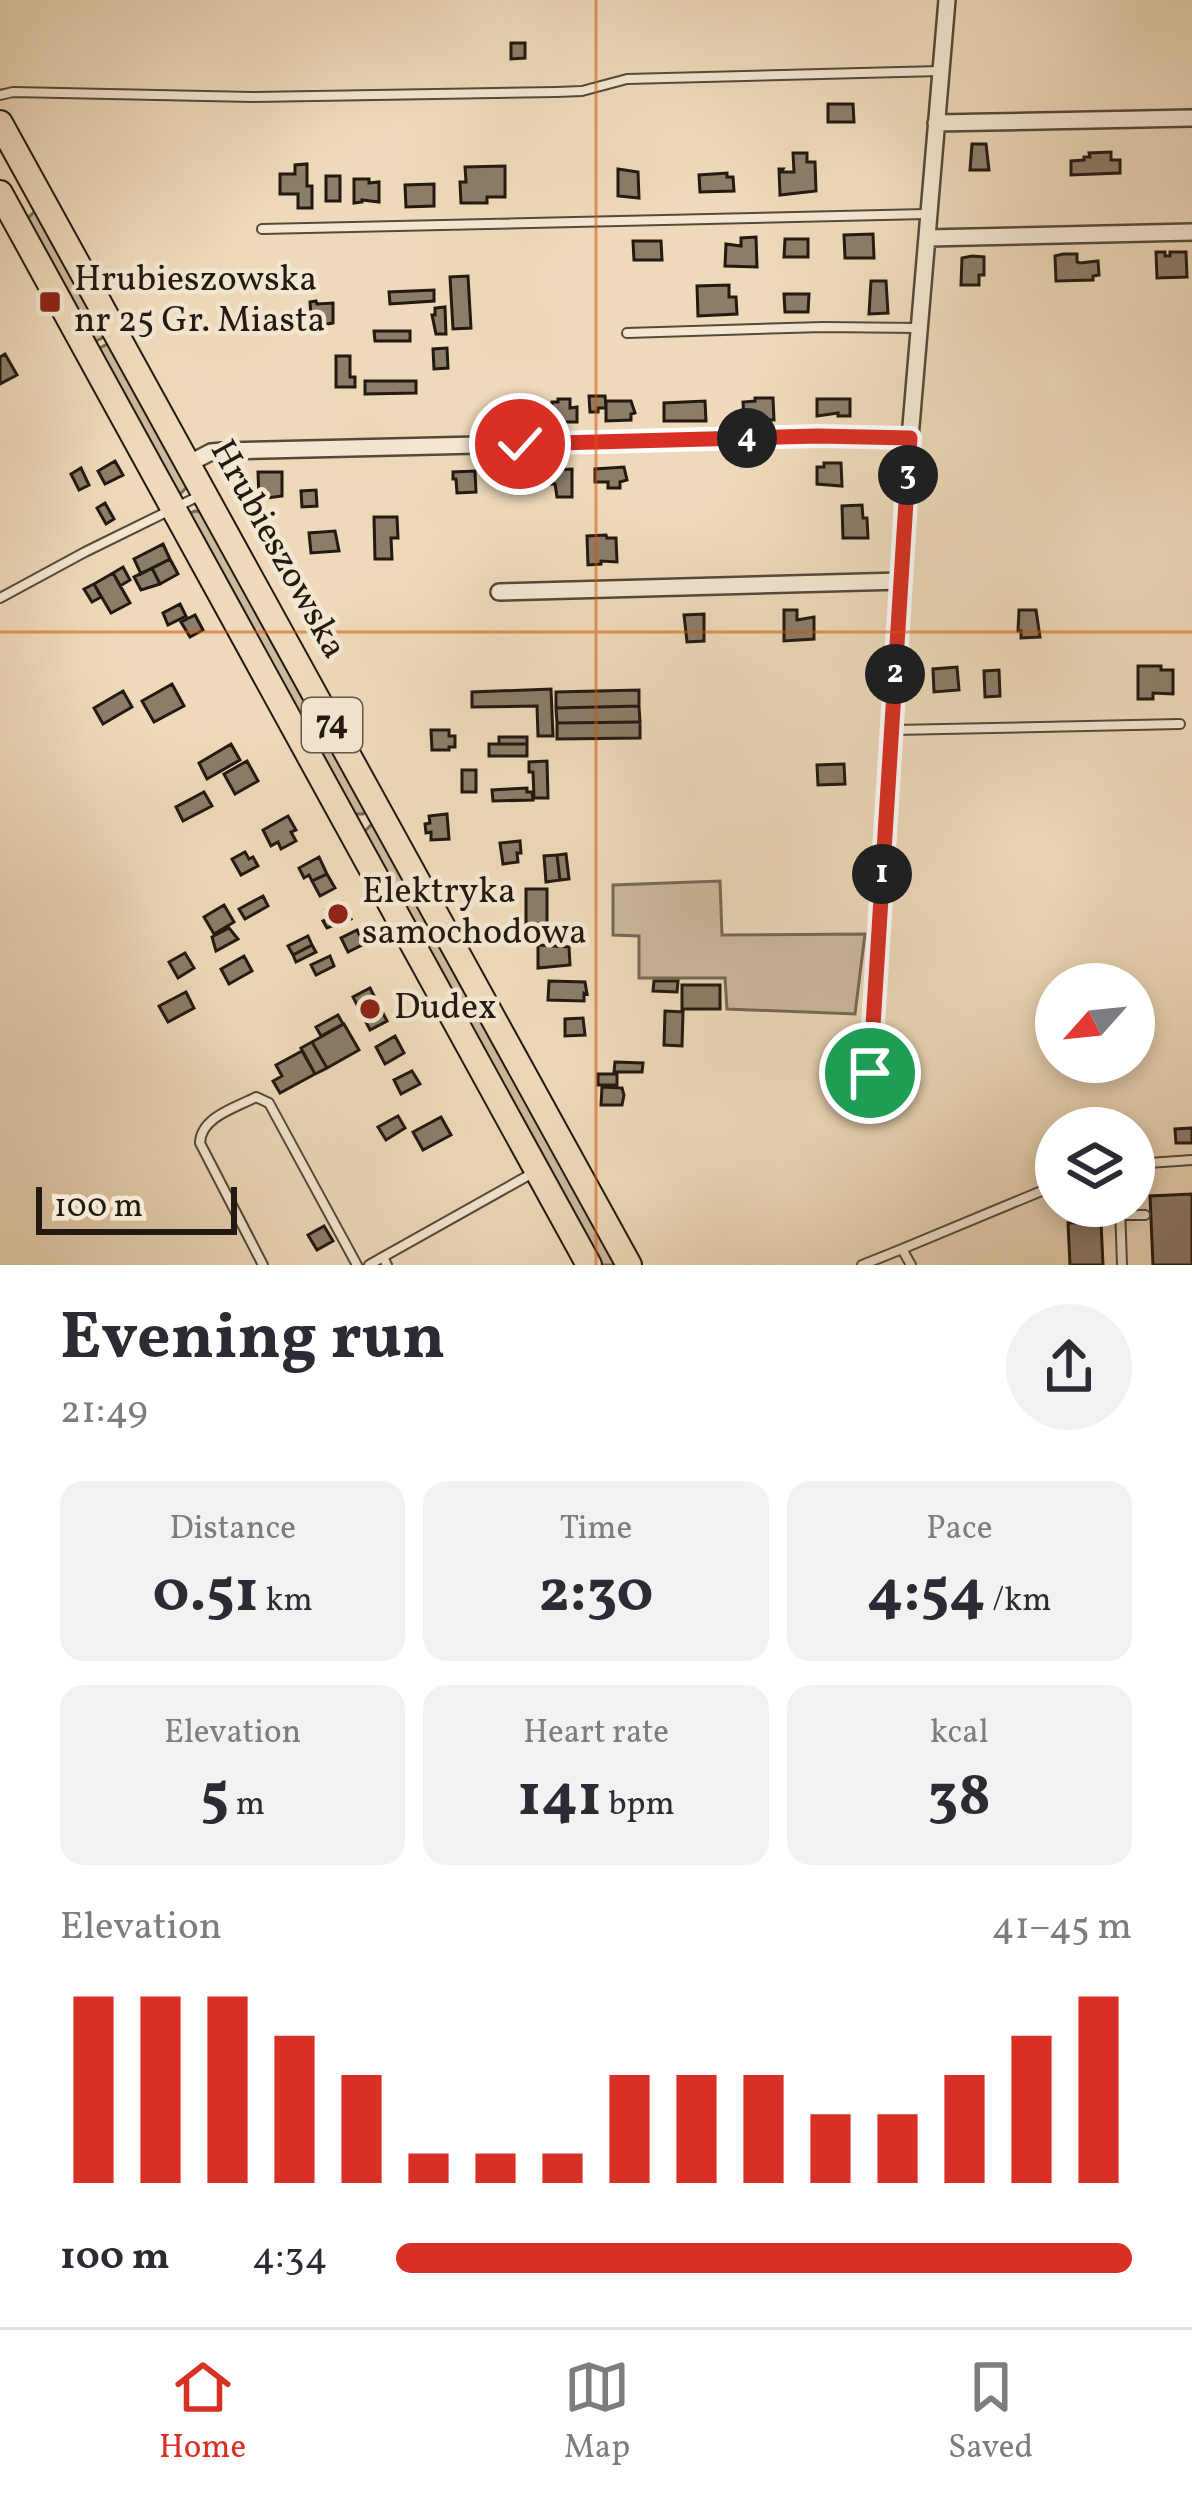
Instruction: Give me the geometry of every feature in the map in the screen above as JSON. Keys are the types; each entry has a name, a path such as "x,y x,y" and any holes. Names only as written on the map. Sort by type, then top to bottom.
{"main road":[{"name":"74","path":"0,123 30,178"},
{"name":"Hrubieszowska","path":"30,178 629,1265"},
{"name":"Hrubieszowska","path":"1,199 589,1265"},
{"path":"349,828 380,812"}],"street":[{"path":"870,1073 910,438 947,0"},
{"path":"937,123 1192,118"},
{"name":"Hrubieszowska","path":"1,199 30,178"},
{"path":"927,238 1192,232"},
{"path":"188,464 222,451 818,436 910,438"},
{"path":"499,592 901,581"}],"lane":[{"path":"0,95 534,93 582,91 627,79 941,71"},
{"path":"262,230 928,214"},
{"path":"627,333 920,328"},
{"path":"0,598 205,494"},
{"path":"892,730 1180,724"},
{"path":"263,1265 200,1143 204,1124 256,1097 269,1103 357,1265"},
{"path":"1155,1163 1192,1160"},
{"path":"369,1265 385,1261 537,1171"},
{"path":"862,1265 1035,1194"},
{"path":"1121,1227 1122,1265"},
{"path":"902,1249 910,1265"}],"shaded area":[{"path":"35,211 41,212 110,334 92,343 26,220"},
{"path":"113,341 190,484 179,495 96,350"},
{"path":"201,512 368,808 363,814 354,814 188,514"},
{"path":"378,825 621,1265 600,1265 364,832"},
{"path":"720,881 722,935 865,934 855,1014 727,1009 725,978 639,978 639,936 613,935 613,885"}],"building":[{"path":"511,43 525,43 525,58 511,59"},
{"path":"828,104 853,104 854,122 828,122"},
{"path":"972,144 986,144 989,170 970,170"},
{"path":"1111,152 1111,160 1120,160 1120,173 1071,175 1071,161 1084,160 1089,153"},
{"path":"793,153 807,153 807,162 815,162 816,191 780,195 779,169 794,172"},
{"path":"307,164 312,208 298,208 298,194 280,194 280,174 295,174 295,165"},
{"path":"505,166 505,197 461,203 465,167"},
{"path":"618,169 638,172 639,198 618,196"},
{"path":"727,173 733,177 734,191 700,192 699,175"},
{"path":"326,176 340,176 340,201 326,201"},
{"path":"354,179 379,182 379,202 354,203"},
{"path":"434,184 434,206 406,207 405,185"},
{"path":"873,234 874,258 845,258 844,235"},
{"path":"756,237 757,267 725,266 726,244 741,246 741,238"},
{"path":"785,239 808,239 808,257 784,257"},
{"path":"633,241 661,241 662,260 634,260"},
{"path":"1156,252 1170,256 1170,252 1186,252 1187,277 1157,278"},
{"path":"1077,254 1080,263 1098,261 1099,275 1093,280 1056,281 1055,256"},
{"path":"984,257 984,275 979,275 979,285 961,285 962,258"},
{"path":"468,276 471,328 453,329 450,277"},
{"path":"871,281 886,281 888,313 869,314"},
{"path":"729,285 737,314 698,316 697,286"},
{"path":"434,290 434,301 390,304 389,292"},
{"path":"784,294 809,294 808,312 785,312"},
{"path":"310,302 333,303 333,323 312,327"},
{"path":"445,307 446,334 436,334 432,315 435,308"},
{"path":"374,331 410,331 410,341 375,341"},
{"path":"447,348 448,368 434,369 433,349"},
{"path":"5,354 17,375 0,384 0,357"},
{"path":"336,356 350,356 355,387 336,387"},
{"path":"365,381 416,381 416,393 365,394"},
{"path":"589,396 605,396 606,408 590,412"},
{"path":"773,398 774,420 744,418 743,402"},
{"path":"570,399 570,408 577,407 577,422 552,418 552,402"},
{"path":"817,399 850,399 850,416 817,416"},
{"path":"606,401 631,401 635,413 631,420 606,421"},
{"path":"705,401 706,421 664,421 664,403"},
{"path":"115,461 123,475 105,484 98,471"},
{"path":"841,463 842,486 817,484 817,467"},
{"path":"624,467 627,480 620,482 620,488 595,482 595,469"},
{"path":"81,468 89,485 79,490 71,474"},
{"path":"572,469 572,497 557,497 555,484 550,484 554,470"},
{"path":"475,471 476,492 457,493 453,472"},
{"path":"258,472 282,472 282,496 259,499"},
{"path":"316,490 317,506 302,507 301,491"},
{"path":"105,503 114,519 106,524 97,508"},
{"path":"862,505 868,538 843,538 842,506"},
{"path":"374,517 397,517 392,559 375,559"},
{"path":"335,531 339,551 311,553 309,533"},
{"path":"587,536 616,538 617,562 588,565"},
{"path":"163,544 170,559 141,574 134,559"},
{"path":"170,559 178,574 160,584 152,568"},
{"path":"123,567 130,580 120,586 113,573"},
{"path":"152,568 160,584 141,590 134,577"},
{"path":"113,573 130,603 111,613 94,584"},
{"path":"94,584 101,597 92,602 84,589"},
{"path":"180,604 186,616 168,625 163,613"},
{"path":"784,610 797,610 797,620 814,617 814,639 784,641"},
{"path":"1019,610 1036,610 1040,637 1021,638"},
{"path":"704,614 704,641 687,642 684,615"},
{"path":"195,615 203,630 190,637 181,622"},
{"path":"1138,666 1173,670 1173,694 1153,693 1153,699 1138,699"},
{"path":"957,667 959,690 934,692 933,669"},
{"path":"999,670 1000,696 985,697 984,671"},
{"path":"172,684 184,706 154,722 142,701"},
{"path":"551,689 553,736 538,736 537,706 472,707 472,692"},
{"path":"639,690 639,706 556,708 556,692"},
{"path":"123,691 132,707 103,724 94,708"},
{"path":"639,706 640,722 557,723 556,708"},
{"path":"640,722 640,738 557,739 557,723"},
{"path":"431,730 449,730 449,736 455,736 455,747 432,750"},
{"path":"499,737 527,737 527,744 499,744"},
{"path":"231,744 240,760 207,779 199,763"},
{"path":"489,744 527,744 527,756 489,756"},
{"path":"247,761 258,781 235,794 224,774"},
{"path":"547,761 548,798 534,798 529,762"},
{"path":"844,764 845,784 818,785 817,765"},
{"path":"462,770 476,770 476,792 462,792"},
{"path":"527,788 533,800 493,801 492,790"},
{"path":"204,792 212,806 183,821 176,807"},
{"path":"447,814 449,839 431,840 425,824 430,823 429,816"},
{"path":"288,816 296,841 281,849 278,842 271,846 263,830"},
{"path":"520,841 518,862 503,864 500,843"},
{"path":"245,852 258,866 241,875 232,859"},
{"path":"566,854 569,879 560,880 557,855"},
{"path":"557,855 560,880 546,882 544,856"},
{"path":"319,857 327,874 312,881 309,875 304,878 299,868"},
{"path":"327,874 335,888 320,896 312,881"},
{"path":"526,889 547,889 547,924 526,924"},
{"path":"263,896 268,906 245,919 239,909"},
{"name":"Elektryka samochodowa","path":"342,902 351,919 327,928 323,921 330,918 326,910"},
{"path":"224,905 234,922 214,934 204,917"},
{"path":"229,928 238,939 216,951 212,937"},
{"path":"357,930 364,944 348,952 341,938"},
{"path":"308,936 312,945 293,955 288,946"},
{"path":"312,945 316,952 296,962 293,955"},
{"path":"538,945 569,947 570,965 538,968"},
{"path":"185,953 194,968 178,978 169,962"},
{"path":"244,956 252,971 229,984 221,969"},
{"path":"330,956 334,966 316,975 311,965"},
{"path":"549,981 585,982 584,1001 548,1000"},
{"path":"654,981 678,981 677,992 653,991"},
{"path":"682,985 720,985 720,1009 682,1009"},
{"name":"Dudex","path":"370,988 387,1021 370,1030 353,997"},
{"path":"186,992 194,1008 168,1022 159,1006"},
{"path":"665,1011 683,1012 682,1046 664,1045"},
{"path":"338,1015 343,1024 321,1036 316,1027"},
{"path":"583,1018 585,1035 565,1036 565,1019"},
{"path":"344,1024 359,1050 327,1068 312,1042"},
{"path":"395,1036 404,1053 385,1064 376,1047"},
{"path":"312,1042 327,1068 315,1074 301,1048"},
{"path":"302,1051 315,1074 280,1093 273,1081 282,1076 276,1065"},
{"path":"615,1062 643,1063 642,1072 614,1072"},
{"path":"412,1071 420,1084 401,1094 394,1080"},
{"path":"598,1074 617,1074 617,1085 598,1085"},
{"path":"602,1087 622,1088 622,1105 601,1105"},
{"path":"398,1116 405,1128 386,1140 378,1127"},
{"path":"441,1117 451,1135 423,1150 413,1132"},
{"path":"1192,1128 1192,1143 1176,1143 1175,1129"},
{"path":"1192,1194 1192,1265 1153,1265 1155,1196"},
{"path":"324,1226 333,1241 317,1250 308,1235"},
{"path":"1068,1227 1101,1227 1103,1265 1070,1265"}],"place":[{"name":"Hrubieszowska nr 25 Gr. Miasta","path":"50,302"},
{"name":"Elektryka samochodowa","path":"338,914"},
{"name":"Dudex","path":"370,1009"}],"route":[{"path":"520,444 910,438 870,1073"}]}
